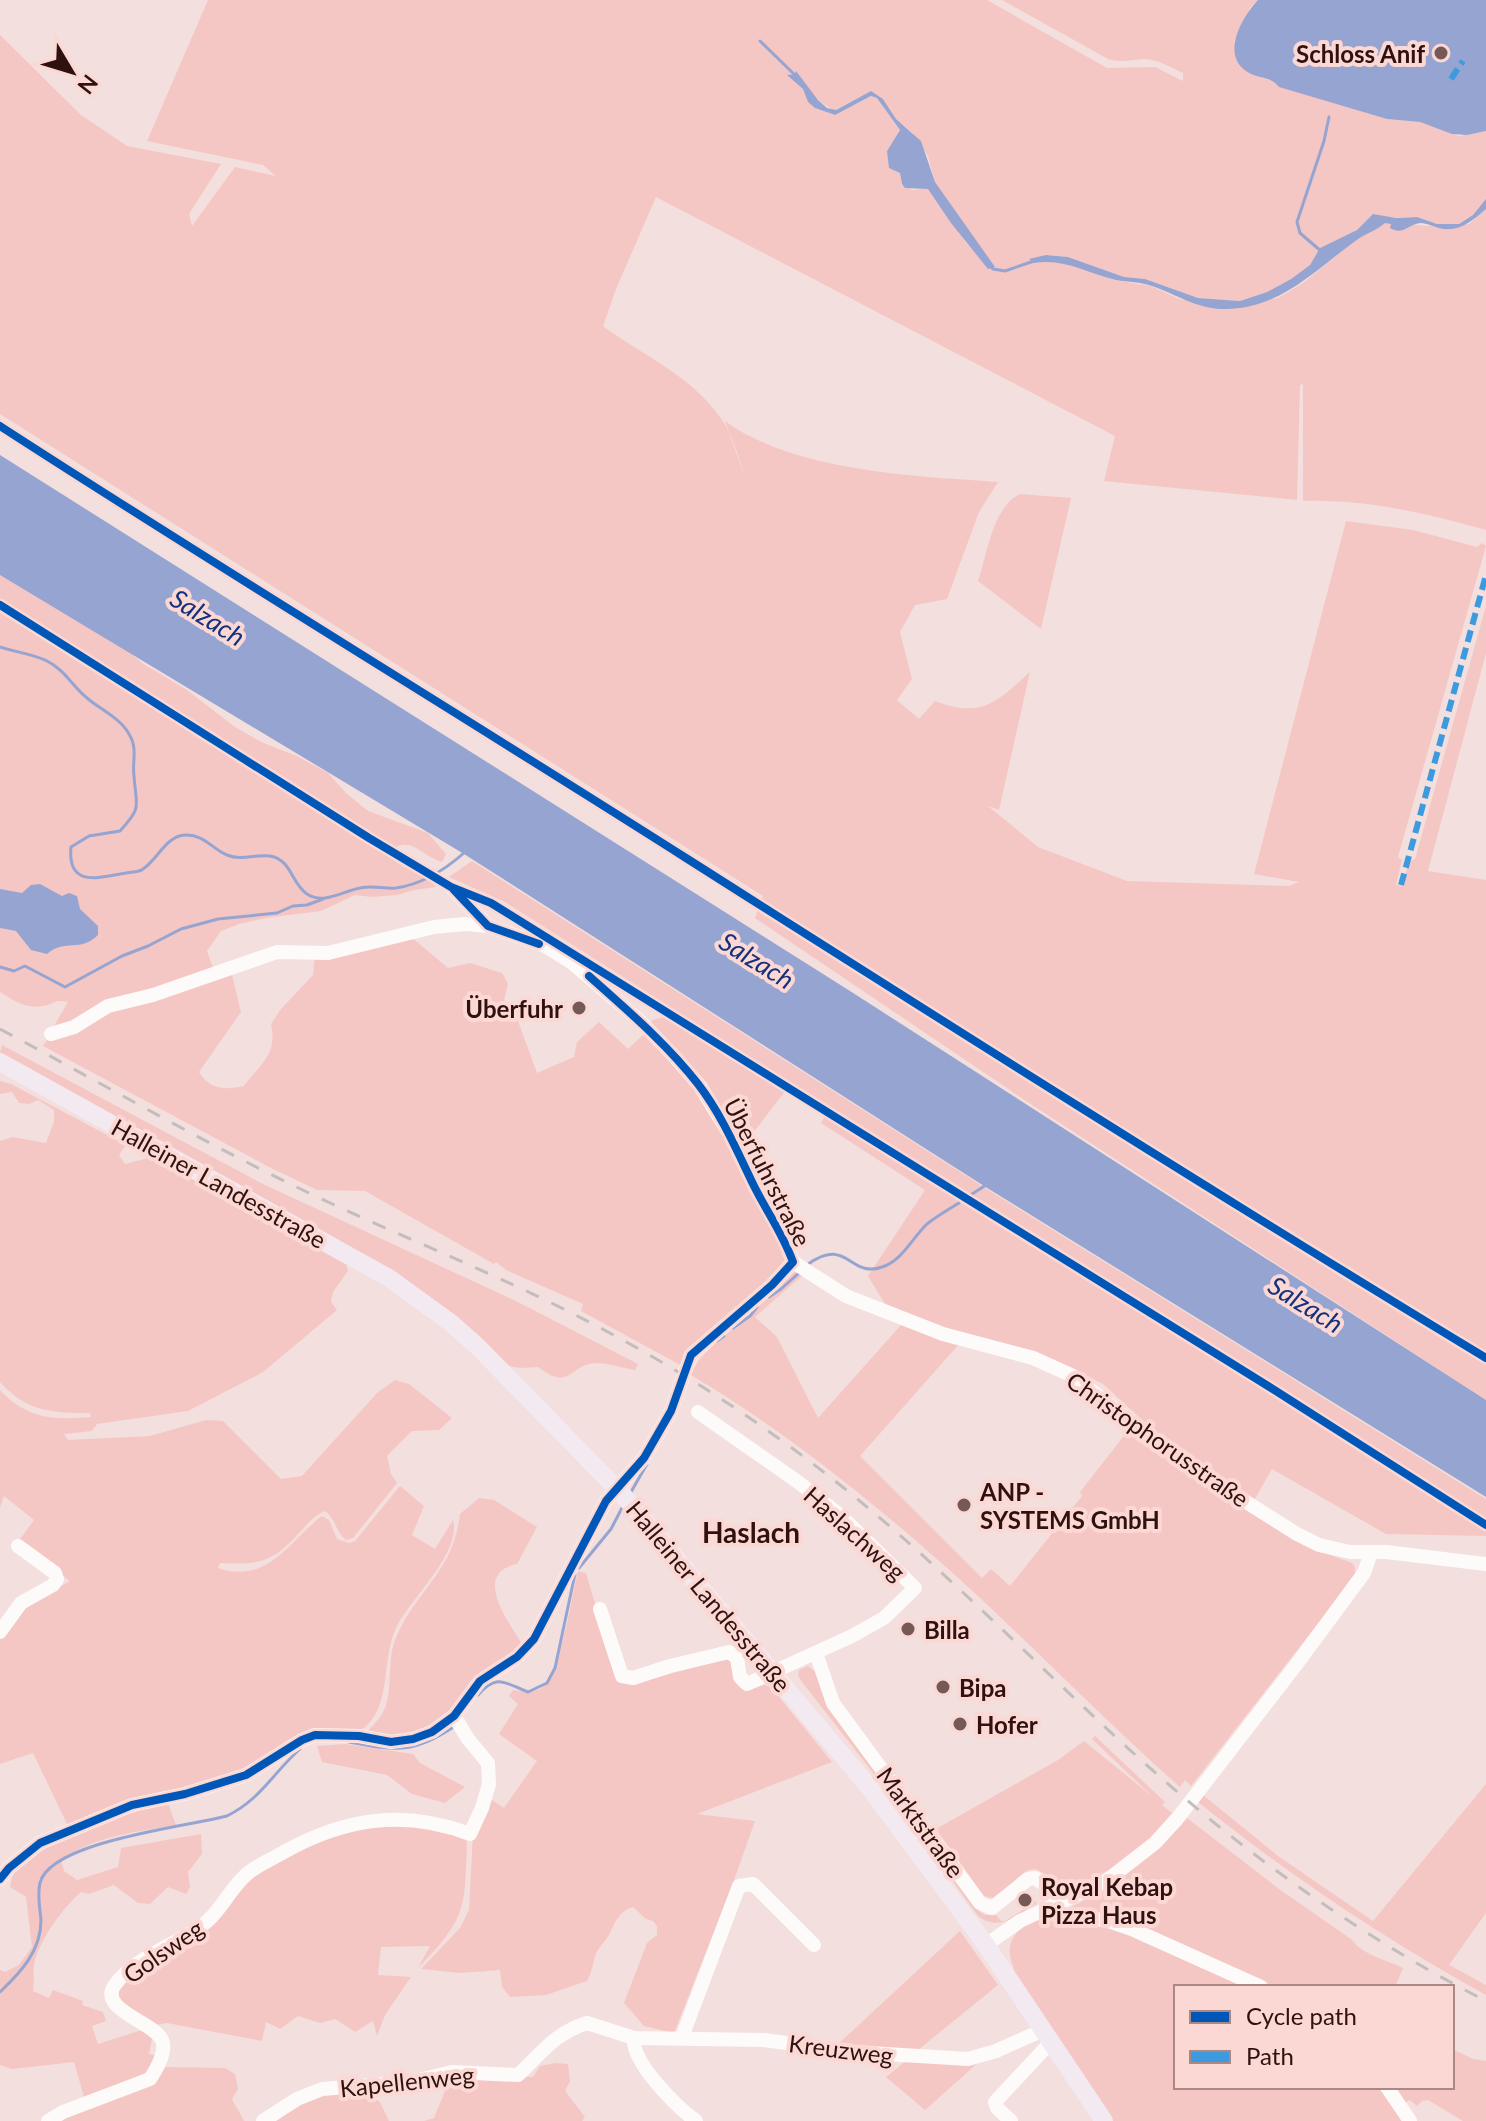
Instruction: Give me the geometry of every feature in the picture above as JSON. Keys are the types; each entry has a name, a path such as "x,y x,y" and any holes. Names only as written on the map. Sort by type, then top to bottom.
{"main road":[{"name":"Halleiner Landesstraße","path":"0,1062 359,1260 415,1296 477,1346 624,1495 869,1787 986,1945 1104,2121"}],"street":[{"name":"Überfuhrstraße","path":"451,887 488,926"},
{"name":"Überfuhrstraße","path":"51,1034 74,1027 108,1006 153,995 277,952 328,953 434,927 465,924 488,926 542,945 571,962 633,1015 700,1086 729,1133 784,1238 793,1262 772,1285 691,1355 671,1411 624,1495 606,1501 534,1639 517,1657 480,1681 454,1716"},
{"name":"Christophorusstraße","path":"793,1262 846,1296 943,1334 1033,1358 1073,1376 1186,1464 1297,1534 1336,1550 1386,1552 1486,1564"},
{"name":"Haslachweg","path":"600,1609 619,1672 628,1678 729,1652 737,1658 740,1677 747,1684 884,1618 915,1588 841,1516 698,1412"},
{"path":"0,1632 21,1603 53,1585 57,1579 55,1573 18,1546"},
{"path":"986,1945 1055,1902 1106,1881 1155,1843 1177,1819 1364,1573 1371,1553"},
{"name":"Marktstraße","path":"816,1653 833,1703 980,1903 992,1908 1028,1879 1035,1878 1048,1887 1055,1902"},
{"path":"0,1879 40,1843 132,1805 185,1794 246,1775 315,1735 359,1736 391,1742 413,1739 432,1732 454,1716"},
{"name":"Golsweg","path":"48,2121 63,2112 150,2079 163,2048 162,2039 115,2005 112,1990 152,1955 204,1924 248,1873 318,1834 351,1825 410,1819 444,1824 470,1834 489,1784 488,1763 454,1716"},
{"path":"682,2037 739,1886 753,1884 814,1945"},
{"path":"1055,1902 1064,1913 1075,1918 1105,1920 1119,1925 1256,1985"},
{"name":"Kapellenweg","path":"263,2121 297,2099 322,2089 411,2082 452,2072 518,2075 540,2050 568,2031 587,2023 634,2038"},
{"path":"1011,2121 995,2102 1047,2036"},
{"name":"Kreuzweg","path":"634,2038 764,2040 846,2052 968,2059 1047,2036"},
{"path":"634,2038 636,2053 653,2076 681,2110 696,2121"},
{"path":"1388,2089 1410,2121"}],"shaded area":[{"path":"208,0 987,0 1107,68 1155,67 1183,81 1183,73 1153,60 1108,59 1002,0 1258,0 1250,8 1234,42 1254,75 1387,119 1420,122 1459,136 1486,131 1486,199 1473,215 1459,224 1437,224 1417,217 1369,218 1357,230 1320,248 1310,265 1291,279 1267,292 1240,301 1198,298 1068,257 1046,255 1034,263 1066,263 1221,309 1278,298 1385,222 1429,226 1469,224 1486,209 1486,530 1396,508 1350,502 1303,501 1303,384 1300,385 1297,500 1104,481 1115,436 656,197 603,326 695,389 729,432 725,421 753,438 785,451 856,468 998,482 979,512 947,599 915,605 900,632 912,679 897,700 919,719 935,701 977,708 998,699 1030,672 999,810 988,806 1038,847 1127,881 1289,886 1299,882 1254,874 1346,521 1413,530 1477,547 1482,543 1486,546 1398,857 1402,860 1396,885 1404,886 1408,862 1415,859 1486,606 1486,653 1428,871 1486,880 1486,1400 1026,1101 755,918 763,896 0,414 0,35 81,115 127,146 221,164 189,214 192,226 235,167 276,176 263,165 147,141","holes":["795,74 819,100 835,110 871,91 883,99 896,119 913,133 928,156 935,182 994,267 967,244 928,188 912,190 902,184 900,173 887,151 900,130 877,98 872,96 834,115 808,102 803,89 788,75"]},
{"path":"1020,494 1071,498 1041,629 978,581 997,520 1003,509"},
{"path":"0,570 117,641 142,663 187,690 235,727 328,773 368,811 428,833 446,854 442,862 409,845 395,847 387,853 400,865 429,879 436,887 397,895 355,895 321,911 239,924 221,931 207,951 214,971 50,1033 68,1002 31,1006 0,992"},
{"path":"472,861 990,1191 1486,1499 1486,1536 1386,1534 1272,1469 1253,1502 1163,1439 1103,1384 1035,1351 945,1329 885,1304 868,1276 925,1190 821,1123 825,1116 930,1183 935,1175 505,902 449,877"},
{"path":"411,937 448,968 470,963 502,973 508,984 504,1000 518,1021 537,1073 574,1057 577,1042 599,1022 628,1049 646,1032 708,1104 786,1257 785,1264 684,1367 581,1311 583,1304 506,1270 496,1262 494,1264 365,1191 317,1190 43,1046 49,1037 108,1008 231,971 241,1012 199,1072 218,1087 244,1086 270,1051 273,1035 271,1024 313,975 315,955"},
{"path":"659,1018 670,1018 786,1090 740,1150 650,1024"},
{"path":"2,1045 263,1184 518,1302 638,1364 635,1370 596,1363 557,1377 538,1367 505,1364 481,1342 0,1053"},
{"path":"0,1081 11,1084 126,1145 119,1155 125,1164 152,1157 346,1264 348,1271 333,1292 331,1302 337,1310 263,1372 188,1411 97,1424 92,1431 64,1434 68,1440 150,1436 206,1420 223,1421 281,1479 302,1476 377,1393 395,1380 409,1384 452,1418 439,1430 412,1431 387,1456 391,1474 397,1483 353,1538 346,1540 325,1511 314,1517 273,1556 256,1562 220,1563 218,1568 235,1572 264,1566 322,1516 329,1520 337,1539 349,1543 355,1541 400,1486 424,1506 412,1535 435,1549 453,1520 454,1533 443,1560 397,1626 382,1698 370,1723 358,1733 340,1730 250,1767 68,1826 33,1753 0,1764 0,1637 17,1612 70,1581 18,1542 34,1520 4,1496 0,1508 0,1390 20,1407 41,1416 91,1417 90,1413 52,1411 30,1405 0,1382 0,1141 12,1137 46,1143 54,1122 54,1110 38,1100 29,1104 19,1103 12,1092 0,1094"},
{"path":"795,1270 804,1274 755,1317 777,1337 818,1418 901,1325 960,1343 860,1456 982,1578 991,1569 1010,1586 1082,1496 1080,1492 1130,1428 1306,1546 1352,1563 1355,1576 1191,1786 1185,1780 1180,1787 967,1586 868,1501 764,1422 691,1375 725,1329"},
{"path":"479,1498 494,1500 537,1527 517,1564 503,1569 497,1577 495,1588 503,1612 523,1645 431,1729 399,1738 366,1733 385,1708 391,1657 403,1623 450,1552 460,1514"},
{"path":"578,1571 586,1573 617,1677 632,1684 725,1659 731,1661 738,1686 745,1691 764,1685 771,1687 832,1762 697,1814 755,1821 674,2033 644,2026 624,2003 647,1943 657,1935 657,1926 653,1921 633,1907 615,1922 597,1951 587,1981 546,1995 510,1997 502,1987 500,1970 460,1973 421,1969 460,1928 469,1910 473,1833 489,1798 504,1808 537,1761 499,1734 518,1704 509,1696 513,1690 536,1691 549,1680 560,1651"},
{"path":"808,1666 816,1672 980,1912 996,1915 1004,1921 993,1923 978,1916 798,1675 799,1670"},
{"path":"1095,1736 1165,1802 1162,1805 1172,1813 1144,1845 1116,1866 1066,1893 1059,1891 1040,1871 1033,1869 993,1898 984,1896 936,1829 1058,1760 1084,1741 1153,1797 1092,1739"},
{"path":"345,1744 413,1754 420,1763 465,1787 445,1803 412,1794 387,1775 322,1762 317,1746"},
{"path":"1486,1784 1486,1913 1449,1965 1486,1985 1486,1995 1338,1905 1198,1802 1203,1795 1278,1856 1373,1921"},
{"path":"168,1803 176,1825 101,1840 61,1860 64,1871 77,1880 118,1867 121,1848 201,1834 202,1854 188,1872 190,1887 186,1894 168,1887 150,1904 138,1903 114,1885 89,1894 81,1892 48,1932 34,1967 33,1991 49,1998 53,1990 103,2012 106,2021 92,2026 98,2044 142,2030 152,2038 149,2054 157,2056 147,2077 85,2100 74,2062 12,2069 0,2065 0,1970 5,1972 19,1965 32,1947 26,1897 10,1887 13,1875 23,1863 61,1840 108,1821"},
{"path":"1187,1818 1356,1945 1403,1968 1396,1985 1264,1985 1067,1909 1102,1891 1160,1847"},
{"path":"424,1824 464,1837 467,1842 460,1912 446,1937 418,1968 430,1946 381,1947 378,1975 411,1977 385,2015 377,2036 373,2021 355,2032 335,2019 320,2023 298,2016 280,2029 266,2022 262,2041 167,2023 150,2026 116,1999 119,1984 197,1930 256,1870 351,1827"},
{"path":"1037,1901 1015,1917 1005,1921"},
{"path":"1051,1911 1114,1926 1250,1985 1174,1985 1174,2089 1383,2089 1405,2121 1113,2121 1015,1973 1010,1946 1012,1939 1029,1923"},
{"path":"960,1931 998,1985 913,2054 835,2047"},
{"path":"1454,2050 1486,2061 1486,2121 1463,2121 1428,2100 1417,2106 1397,2096 1397,2089 1454,2089"},
{"path":"907,2060 980,2061 925,2110 886,2077"},
{"path":"568,2064 570,2081 565,2091 585,2117 582,2121 424,2121 434,2118 451,2076 533,2077 540,2066"},
{"path":"166,2067 225,2068 235,2074 238,2089 232,2099 244,2121 54,2121"},
{"path":"366,2092 380,2102 389,2121 269,2121 317,2094"}],"water":[{"path":"1258,0 1486,0 1486,131 1452,134 1420,122 1387,119 1279,87 1272,81 1250,74 1239,64 1235,46 1241,25"},
{"path":"796,71 827,108 836,110 871,91 883,99 896,119 921,141 935,182 995,267 988,269 928,189 905,188 900,173 889,168 887,151 900,130 877,98 871,96 835,115 808,102 803,89 787,75"},
{"path":"1486,199 1486,209 1470,222 1453,229 1421,223 1398,231 1385,223 1358,239 1293,288 1260,304 1241,308 1203,306 1148,285 1116,280 1065,264 1034,263 1029,259 1046,255 1068,257 1198,298 1240,301 1267,292 1291,279 1310,265 1320,248 1357,230 1373,214 1396,218 1417,217 1437,224 1459,224 1473,215"},
{"name":"Salzach","path":"0,455 850,991 1486,1400 1486,1497 984,1186 464,854 0,575"},
{"path":"40,884 62,896 69,893 77,896 80,909 98,926 98,935 85,943 60,947 47,954 31,950 16,931 0,928 0,889 22,893 31,885"}],"waterway":[{"path":"760,41 797,77"},
{"path":"1322,252 1300,233 1297,222 1329,117"},
{"path":"989,265 1005,271 1034,261"},
{"path":"0,647 53,665 87,698 121,723 132,739 137,800 135,811 120,831 89,836 71,847 71,860 80,875 96,878 139,871 173,839 192,835 233,857 277,858 307,894 320,898 364,887 396,888 415,883 441,870 465,852"},
{"path":"0,967 14,971 25,966 65,987 181,929 218,919 277,913 323,899"},
{"path":"969,1196 986,1185"},
{"path":"807,1265 831,1254 862,1268 882,1267 901,1254 927,1224 959,1203"},
{"path":"769,1297 799,1273"},
{"path":"733,1328 757,1307"},
{"path":"717,1341 724,1336"},
{"path":"631,1492 647,1464"},
{"path":"579,1568 611,1529 623,1506"},
{"path":"478,1695 496,1682 528,1692 547,1683 555,1668 575,1574"},
{"path":"349,1742 405,1748 428,1742 455,1726"},
{"path":"0,1992 22,1969 38,1942 41,1920 39,1887 49,1868 68,1856 94,1846 227,1816 258,1794 300,1749"}],"railway":[{"path":"0,1029 270,1174 589,1322 717,1396 778,1438 875,1513 1141,1760 1221,1828 1349,1921 1486,2001"}],"marked path":[{"path":"1451,79 1463,61"},
{"path":"1401,885 1486,575"}],"cycle path":[{"path":"0,426 1085,1110 1486,1358"},
{"path":"0,605 369,838 451,887 491,903 1486,1525"},
{"path":"454,890 488,926 539,944"},
{"path":"0,1879 40,1843 132,1805 185,1794 246,1775 315,1735 359,1736 391,1742 413,1739 432,1732 454,1716 480,1681 517,1657 534,1639 606,1501 644,1458 671,1411 691,1355 772,1285 793,1262 707,1096 660,1041 589,976"}],"place":[{"name":"Schloss Anif","path":"1441,53"},
{"name":"Überfuhr","path":"579,1008"},
{"name":"ANP - SYSTEMS GmbH","path":"964,1505"},
{"name":"Billa","path":"908,1629"},
{"name":"Bipa","path":"943,1687"},
{"name":"Hofer","path":"960,1724"},
{"name":"Royal Kebap Pizza Haus","path":"1025,1900"}],"district":[{"name":"Haslach","path":"751,1532"}]}
